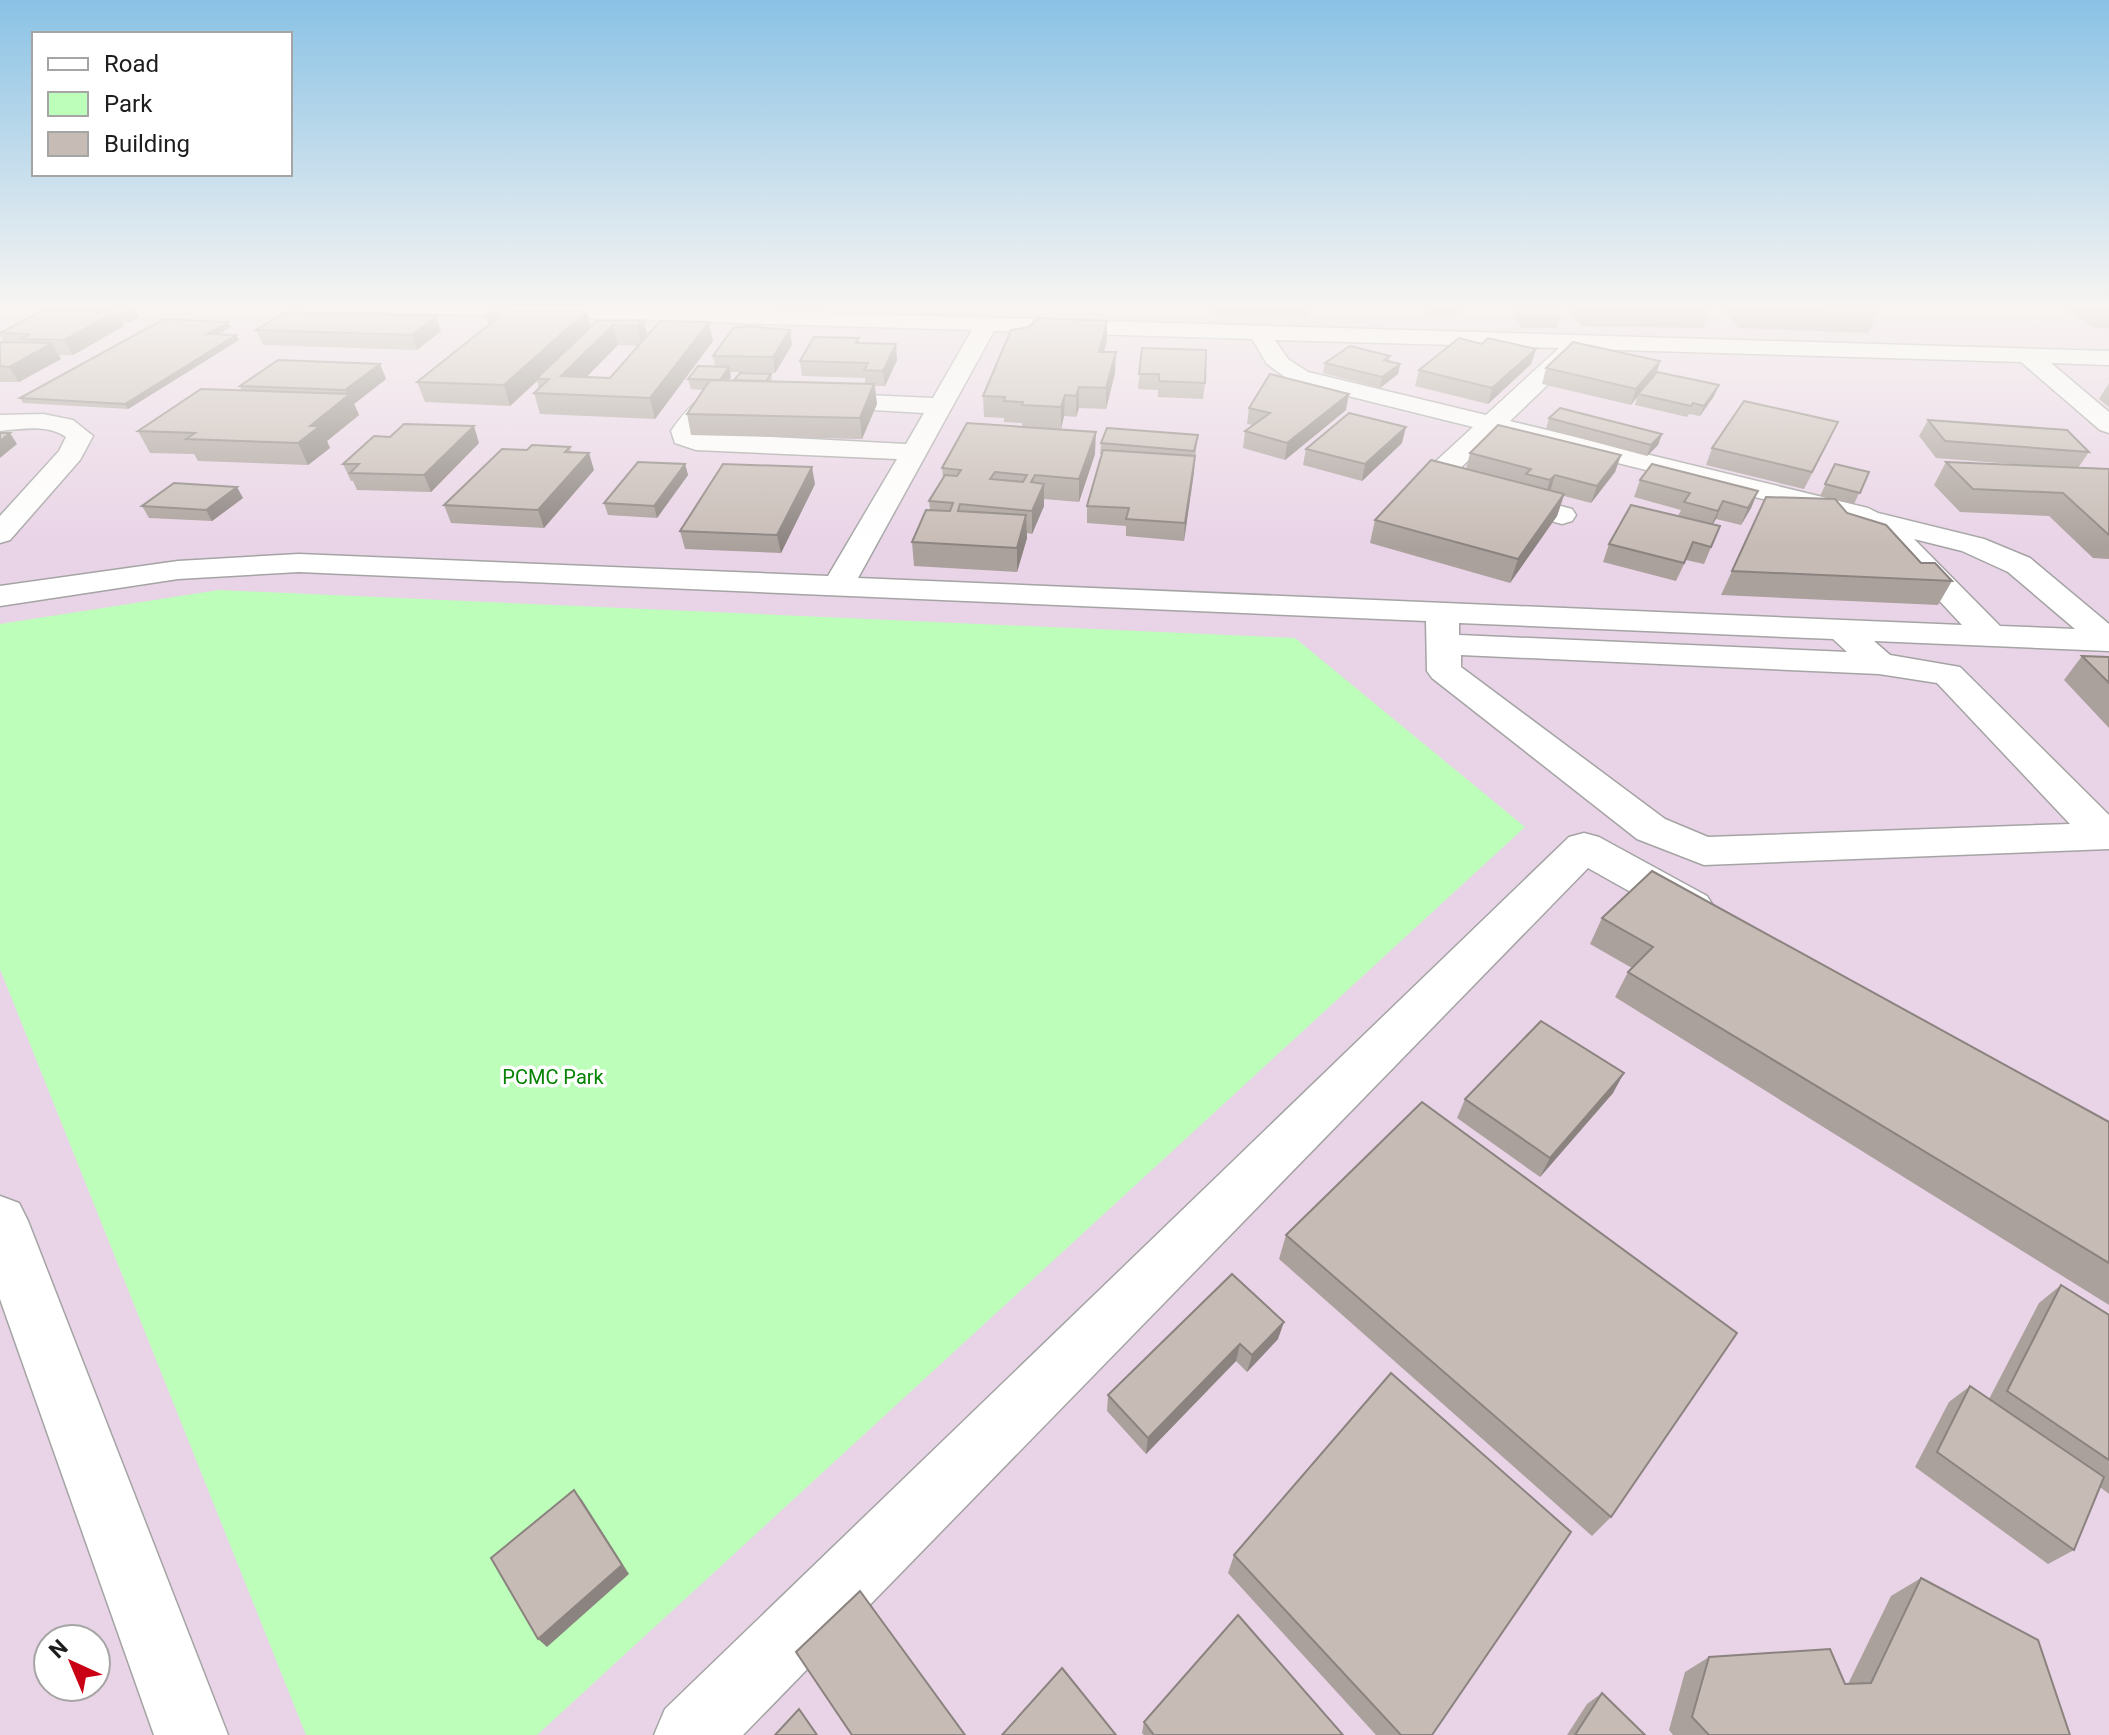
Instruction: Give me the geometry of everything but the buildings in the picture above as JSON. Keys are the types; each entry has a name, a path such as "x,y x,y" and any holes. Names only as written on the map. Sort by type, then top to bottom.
{"street":[{"path":"838,586 913,452 941,419 957,386"},
{"path":"1336,386 1826,505 1973,545 2019,565 2109,641"},
{"path":"1534,386 1432,480 1562,515"},
{"path":"2063,386 2109,425"},
{"path":"762,398 733,396 709,401 684,431 684,437 696,442 913,452"},
{"path":"791,399 941,419"},
{"path":"0,423 64,424 75,429 80,436 71,454 0,534"},
{"path":"1860,516 1892,533 1991,636"},
{"path":"0,596 178,570 263,563 838,586 1443,628 1879,664 1948,674 2106,836 1704,851 1651,829 1444,671 1443,628"},
{"path":"1443,628 1842,629 2109,641"},
{"path":"1842,629 1879,664"},
{"path":"691,1735 1584,847 1722,923"},
{"path":"0,1221 191,1735"}],"shaded area":[{"path":"0,386 2109,386 2109,1735 0,1735"}],"green space":[{"name":"PCMC Park","path":"219,590 1295,638 1525,827 537,1735 306,1735 0,969 0,624"}]}
